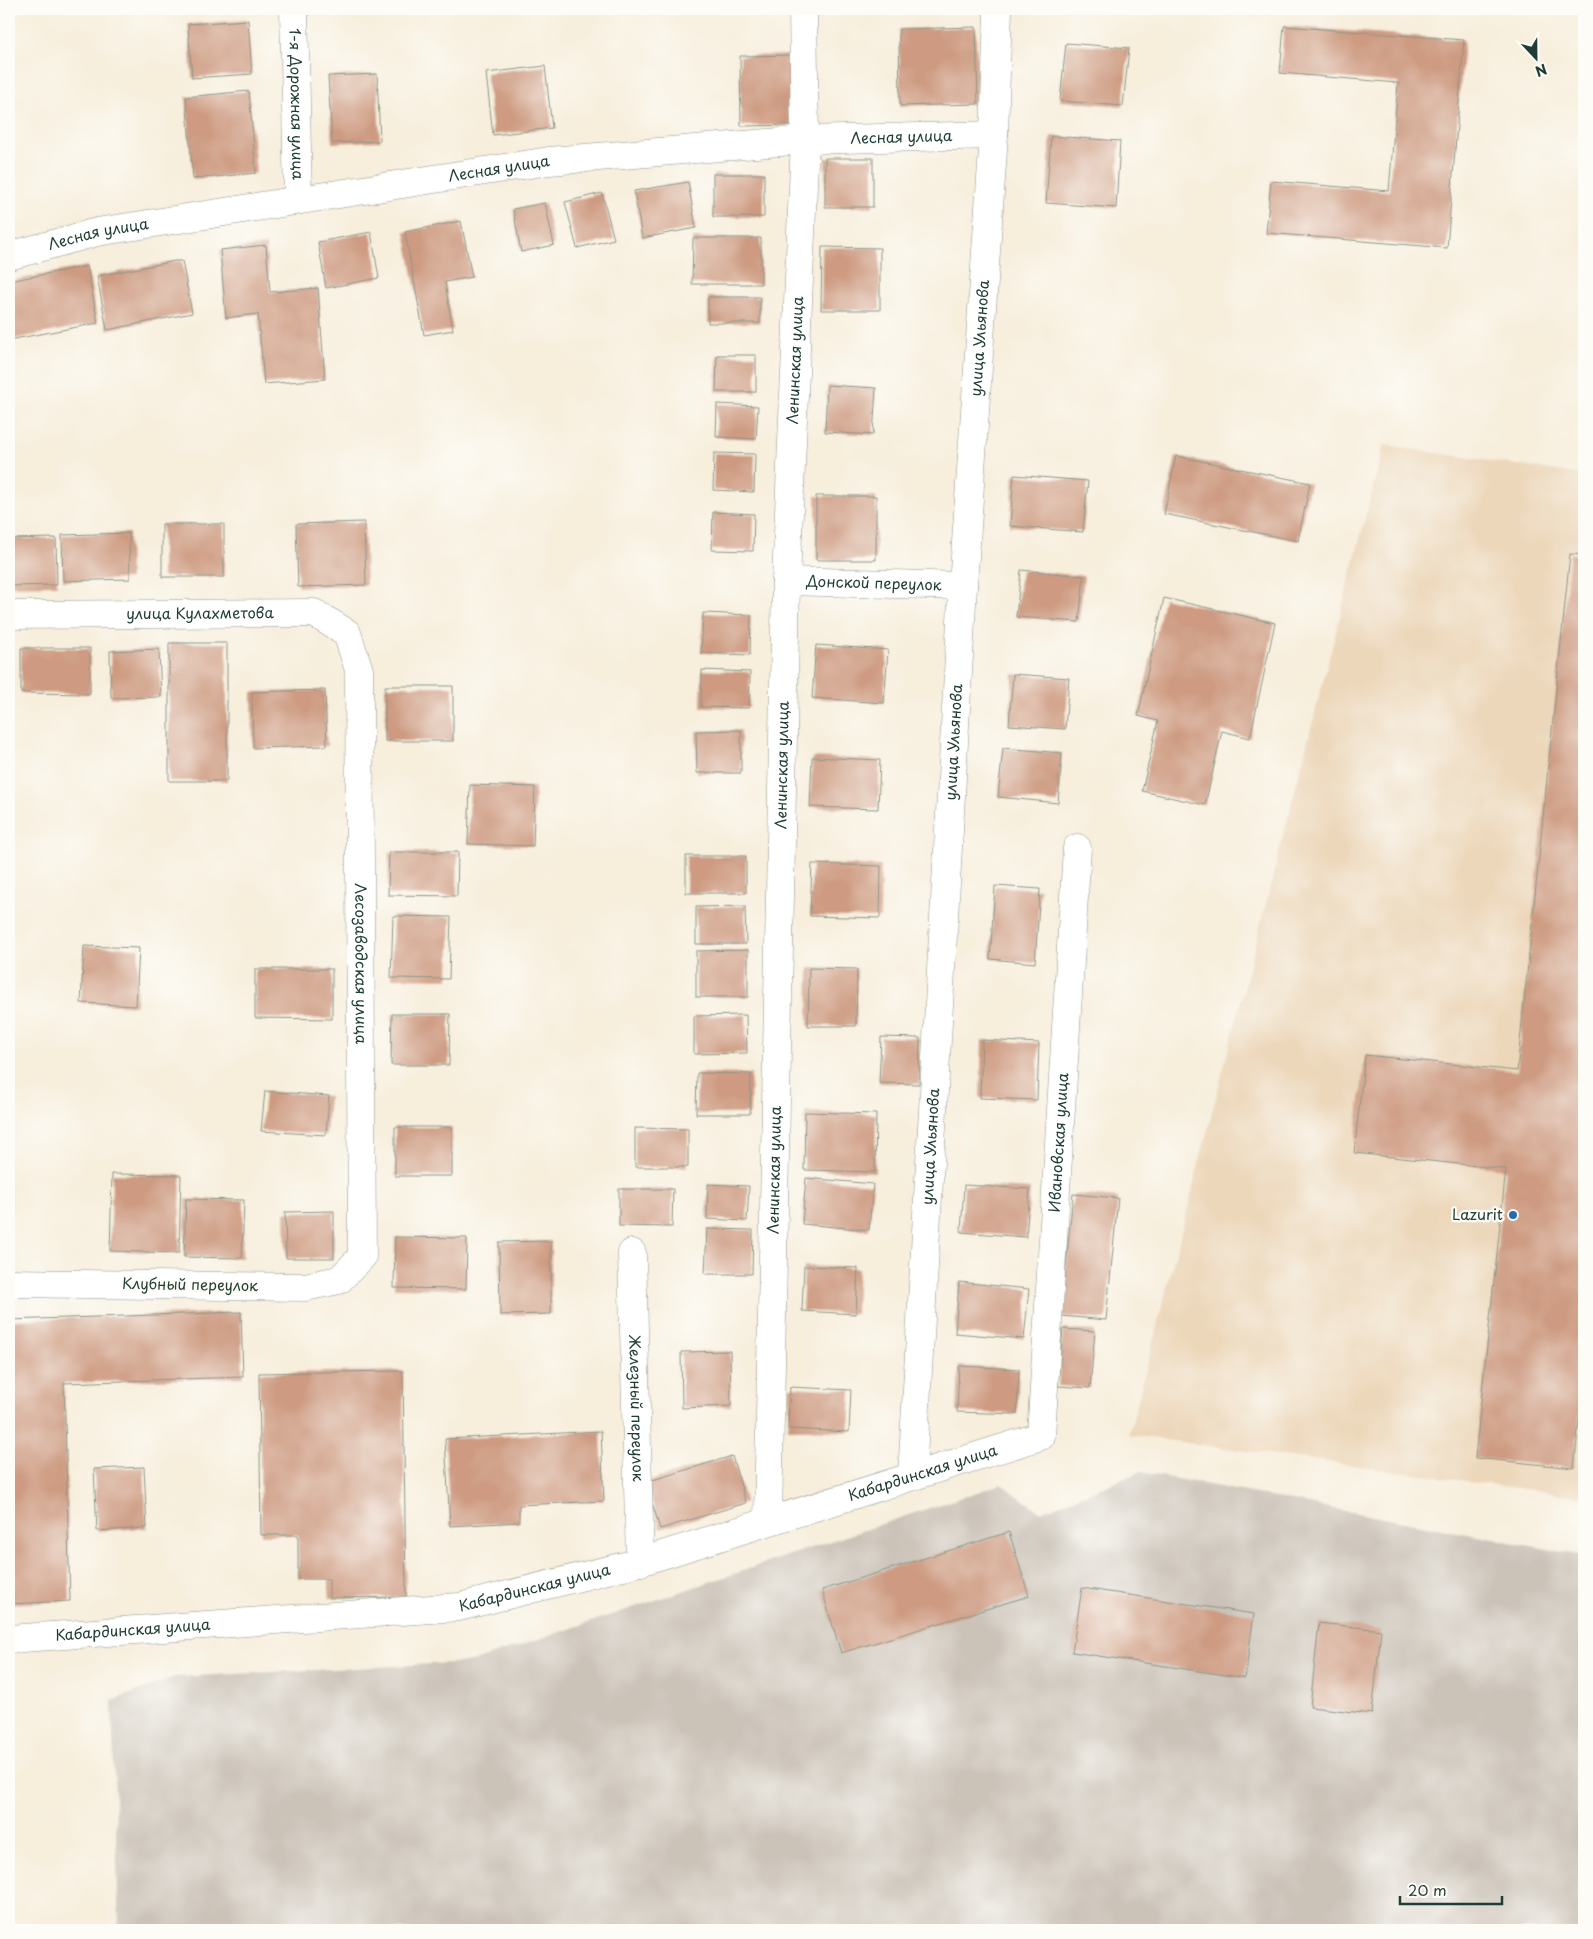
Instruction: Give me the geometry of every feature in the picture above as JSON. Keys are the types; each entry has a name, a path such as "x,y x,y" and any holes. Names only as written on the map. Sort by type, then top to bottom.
{"street":[{"name":"1-я Дорожная улица","path":"294,9 298,200"},
{"name":"Ленинская улица","path":"768,1521 786,581 805,140 803,9"},
{"name":"улица Ульянова","path":"912,1476 963,586 994,135 998,9"},
{"name":"Лесная улица","path":"9,256 97,232 549,161 805,140 994,135"},
{"name":"Донской переулок","path":"786,581 963,586"},
{"name":"улица Кулахметова","path":"9,615 314,613 347,633 359,670"},
{"name":"Лесозаводская улица","path":"359,670 362,1257"},
{"name":"Ивановская улица","path":"1041,1436 1077,848"},
{"name":"Железный переулок","path":"632,1253 640,1562"},
{"name":"Клубный переулок","path":"9,1283 305,1287 340,1280 362,1257"},
{"name":"Кабардинская улица","path":"9,1638 459,1607 640,1562 1041,1436"}],"shaded area":[{"path":"1384,445 1584,475 1584,1497 1129,1435"},
{"path":"1140,1472 1584,1556 1584,1930 119,1930 112,1701 175,1677 471,1662 1001,1484 1041,1512"}],"building":[{"path":"327,9 386,9 386,11 327,12"},
{"path":"248,20 252,74 192,78 188,24"},
{"path":"1284,26 1464,40 1447,248 1266,233 1271,181 1389,191 1398,83 1280,73"},
{"path":"976,27 978,104 900,106 899,29"},
{"path":"1066,43 1129,48 1123,106 1060,101"},
{"path":"797,55 798,125 741,126 740,56"},
{"path":"545,66 552,128 493,135 486,73"},
{"path":"377,74 380,141 332,143 328,76"},
{"path":"249,91 256,173 193,179 186,97"},
{"path":"1051,136 1120,141 1116,208 1046,203"},
{"path":"825,158 873,158 873,207 825,207"},
{"path":"713,174 764,174 764,217 713,217"},
{"path":"688,182 696,228 642,238 634,191"},
{"path":"602,193 614,239 577,248 565,202"},
{"path":"545,203 554,245 521,252 513,209"},
{"path":"461,221 472,277 445,282 453,330 424,335 405,232"},
{"path":"371,232 379,278 326,288 318,242"},
{"path":"693,238 761,238 761,284 692,284"},
{"path":"266,245 270,292 318,288 325,379 264,384 258,314 226,318 220,250"},
{"path":"822,247 880,248 880,310 821,310"},
{"path":"182,261 192,313 107,330 97,276"},
{"path":"87,266 98,323 9,340 9,281"},
{"path":"708,297 760,297 760,323 708,323"},
{"path":"717,355 756,355 756,392 716,392"},
{"path":"827,385 876,388 873,435 825,432"},
{"path":"717,404 758,406 756,439 716,437"},
{"path":"714,453 755,454 754,492 713,490"},
{"path":"1176,456 1310,483 1298,541 1164,514"},
{"path":"1014,475 1088,481 1083,532 1010,526"},
{"path":"816,496 876,496 876,560 816,560"},
{"path":"713,512 754,514 753,551 712,550"},
{"path":"364,522 366,585 298,587 296,524"},
{"path":"162,524 224,524 224,577 162,577"},
{"path":"129,533 130,579 63,581 62,535"},
{"path":"56,538 57,585 9,586 9,539"},
{"path":"1570,554 1584,555 1584,1371 1574,1468 1475,1458 1506,1169 1354,1153 1365,1055 1517,1071"},
{"path":"1021,570 1084,576 1079,622 1016,617"},
{"path":"1164,598 1275,623 1250,738 1222,731 1205,805 1142,791 1158,721 1138,716"},
{"path":"703,613 751,615 750,655 701,653"},
{"path":"169,643 227,643 227,781 169,781"},
{"path":"816,645 888,650 884,703 812,698"},
{"path":"21,648 90,648 90,694 21,693"},
{"path":"159,649 161,697 111,698 110,651"},
{"path":"702,670 750,672 749,708 701,707"},
{"path":"1013,674 1069,678 1065,729 1009,725"},
{"path":"385,686 453,686 453,741 385,741"},
{"path":"325,690 327,746 253,748 252,692"},
{"path":"741,730 741,773 697,773 696,731"},
{"path":"1003,748 1062,753 1058,803 998,797"},
{"path":"812,757 880,760 878,809 810,807"},
{"path":"470,785 535,787 533,846 468,844"},
{"path":"389,852 458,852 457,896 388,895"},
{"path":"686,856 746,856 746,893 686,893"},
{"path":"812,864 881,866 880,918 810,916"},
{"path":"995,886 1040,889 1035,963 990,959"},
{"path":"745,906 746,944 696,944 696,907"},
{"path":"393,916 451,917 449,979 391,978"},
{"path":"84,946 139,948 136,1006 81,1003"},
{"path":"748,950 748,997 696,997 696,951"},
{"path":"809,968 857,969 856,1026 808,1026"},
{"path":"255,969 332,969 332,1019 255,1018"},
{"path":"392,1014 450,1014 449,1065 391,1065"},
{"path":"746,1015 747,1053 694,1054 694,1016"},
{"path":"881,1037 920,1038 919,1084 879,1083"},
{"path":"982,1040 1039,1043 1037,1100 980,1098"},
{"path":"697,1073 751,1074 750,1114 696,1114"},
{"path":"265,1091 329,1096 326,1135 261,1131"},
{"path":"805,1112 876,1114 875,1172 804,1170"},
{"path":"395,1127 452,1127 452,1176 395,1176"},
{"path":"635,1128 688,1129 688,1167 635,1167"},
{"path":"112,1174 181,1175 179,1253 110,1251"},
{"path":"806,1178 873,1184 869,1230 802,1224"},
{"path":"708,1184 749,1186 747,1221 707,1219"},
{"path":"964,1185 1030,1189 1026,1237 961,1232"},
{"path":"619,1189 673,1189 672,1227 619,1226"},
{"path":"1073,1194 1118,1198 1106,1320 1061,1316"},
{"path":"186,1199 244,1200 242,1258 184,1257"},
{"path":"334,1211 334,1258 286,1258 285,1212"},
{"path":"707,1229 753,1230 752,1274 705,1274"},
{"path":"395,1237 467,1238 466,1289 394,1288"},
{"path":"551,1241 551,1314 500,1315 499,1242"},
{"path":"804,1266 858,1268 856,1314 802,1311"},
{"path":"959,1282 1029,1289 1024,1339 955,1333"},
{"path":"241,1312 243,1377 64,1383 70,1601 9,1604 9,1320"},
{"path":"1063,1329 1095,1331 1090,1388 1058,1386"},
{"path":"730,1351 731,1406 682,1408 681,1352"},
{"path":"959,1366 1019,1369 1017,1414 957,1412"},
{"path":"403,1371 406,1597 329,1598 329,1579 298,1579 298,1535 261,1535 259,1373"},
{"path":"790,1387 851,1390 849,1432 788,1429"},
{"path":"601,1431 604,1501 519,1505 519,1522 450,1526 445,1439"},
{"path":"732,1456 746,1503 660,1529 646,1482"},
{"path":"144,1467 147,1528 97,1531 94,1469"},
{"path":"1009,1532 1029,1596 841,1653 822,1590"},
{"path":"1082,1588 1254,1614 1245,1678 1072,1652"},
{"path":"1319,1623 1381,1630 1372,1714 1310,1707"}],"place":[{"name":"Lazurit","path":"1513,1215"}]}
